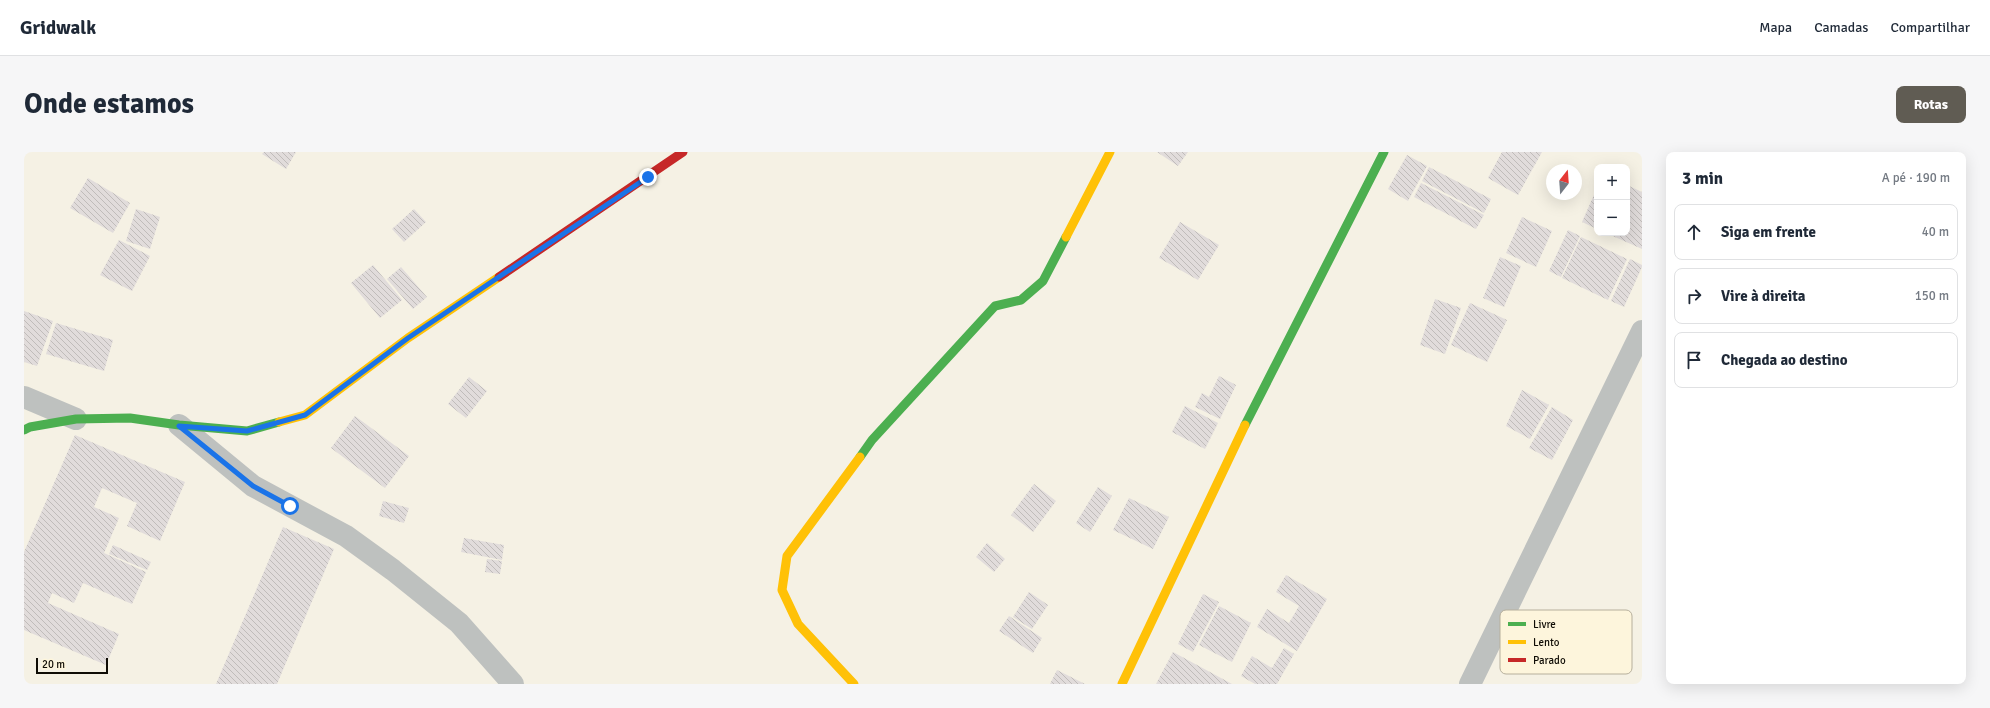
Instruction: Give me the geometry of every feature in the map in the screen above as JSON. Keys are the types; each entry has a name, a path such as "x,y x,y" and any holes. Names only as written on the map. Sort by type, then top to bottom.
{"street":[{"path":"24,430 30,427 76,419 130,418 179,426 247,431 305,415 408,338 683,152"},
{"path":"854,684 798,624 782,590 787,556 872,440 975,326 995,306 1021,300 1043,281 1110,152"},
{"path":"1122,684 1234,446 1384,152"},
{"path":"1506,610 1642,332"},
{"path":"24,397 76,419"},
{"path":"179,426 253,486 346,536 393,570 459,623 513,684"},
{"path":"1470,684 1500,623"}],"building":[{"path":"264,152 296,152 286,169 262,154"},
{"path":"1157,152 1188,152 1178,166"},
{"path":"1502,152 1542,152 1518,195 1488,178"},
{"path":"1407,155 1427,166 1408,201 1388,189"},
{"path":"1429,167 1491,199 1484,213 1422,181"},
{"path":"88,178 130,203 113,233 70,208"},
{"path":"1421,183 1484,215 1476,229 1414,197"},
{"path":"1630,186 1642,192 1642,249 1613,236 1630,236"},
{"path":"1594,195 1594,228 1582,222"},
{"path":"136,209 160,217 150,249 126,241"},
{"path":"414,209 426,222 404,242 392,229"},
{"path":"1522,217 1552,231 1536,267 1506,253"},
{"path":"1180,222 1219,245 1198,280 1159,258"},
{"path":"1568,230 1580,236 1561,277 1549,271"},
{"path":"1581,237 1627,259 1608,300 1562,278"},
{"path":"119,240 150,256 132,291 100,275"},
{"path":"1500,257 1521,266 1504,307 1483,298"},
{"path":"1630,259 1642,265 1642,267 1624,307 1611,301"},
{"path":"373,265 402,300 380,318 351,283"},
{"path":"401,267 427,297 413,309 387,279"},
{"path":"1435,299 1461,308 1445,354 1420,345"},
{"path":"1470,303 1507,320 1487,362 1451,345"},
{"path":"24,311 53,321 37,366 24,362"},
{"path":"56,323 113,340 104,371 46,354"},
{"path":"1219,376 1236,385 1220,419 1195,407 1202,393 1209,397"},
{"path":"469,377 487,391 466,418 448,404"},
{"path":"1522,390 1549,405 1530,439 1506,426"},
{"path":"1185,406 1218,423 1205,449 1172,432"},
{"path":"1552,407 1573,420 1552,460 1529,448"},
{"path":"355,416 409,456 385,488 331,448"},
{"path":"75,435 185,482 160,541 127,526 137,503 102,488 94,507 119,518 104,553 146,572 132,604 83,583 74,603 52,593 48,603 119,634 106,665 24,630 24,552"},
{"path":"1034,484 1056,501 1033,532 1011,515"},
{"path":"1098,487 1112,496 1090,532 1076,523"},
{"path":"1129,498 1169,517 1153,549 1113,530"},
{"path":"383,501 409,508 404,523 379,516"},
{"path":"283,527 334,549 277,684 216,684"},
{"path":"464,538 504,545 502,560 461,552"},
{"path":"987,543 1005,559 994,572 976,557"},
{"path":"113,545 151,562 147,570 109,554"},
{"path":"487,559 502,561 500,574 485,572"},
{"path":"1286,575 1327,599 1297,651 1257,627 1267,609 1289,623 1299,606 1276,592"},
{"path":"1029,592 1048,605 1032,629 1013,617"},
{"path":"1203,594 1219,602 1193,652 1178,644"},
{"path":"1219,606 1251,623 1232,662 1199,645"},
{"path":"1009,616 1042,638 1033,653 999,631"},
{"path":"1284,648 1294,654 1277,684 1255,684 1241,676 1252,656 1272,668"},
{"path":"1173,652 1232,684 1156,684"},
{"path":"1057,670 1085,684 1050,684"}],"traffic: fast":[{"path":"1245,425 1384,152"},
{"path":"860,457 872,440 995,306 1021,300 1043,281 1066,237"},
{"path":"24,430 30,427 76,419 130,418 179,425 247,431 279,422"}],"traffic: slow":[{"path":"1066,237 1110,152"},
{"path":"279,422 305,415 408,338 499,277"},
{"path":"1122,684 1245,425"},
{"path":"854,684 798,624 782,590 787,556 860,457"}],"traffic: jam":[{"path":"499,277 683,152"}],"route":[{"path":"290,506 253,486 179,426 247,431 305,415 408,338 648,177"}]}
